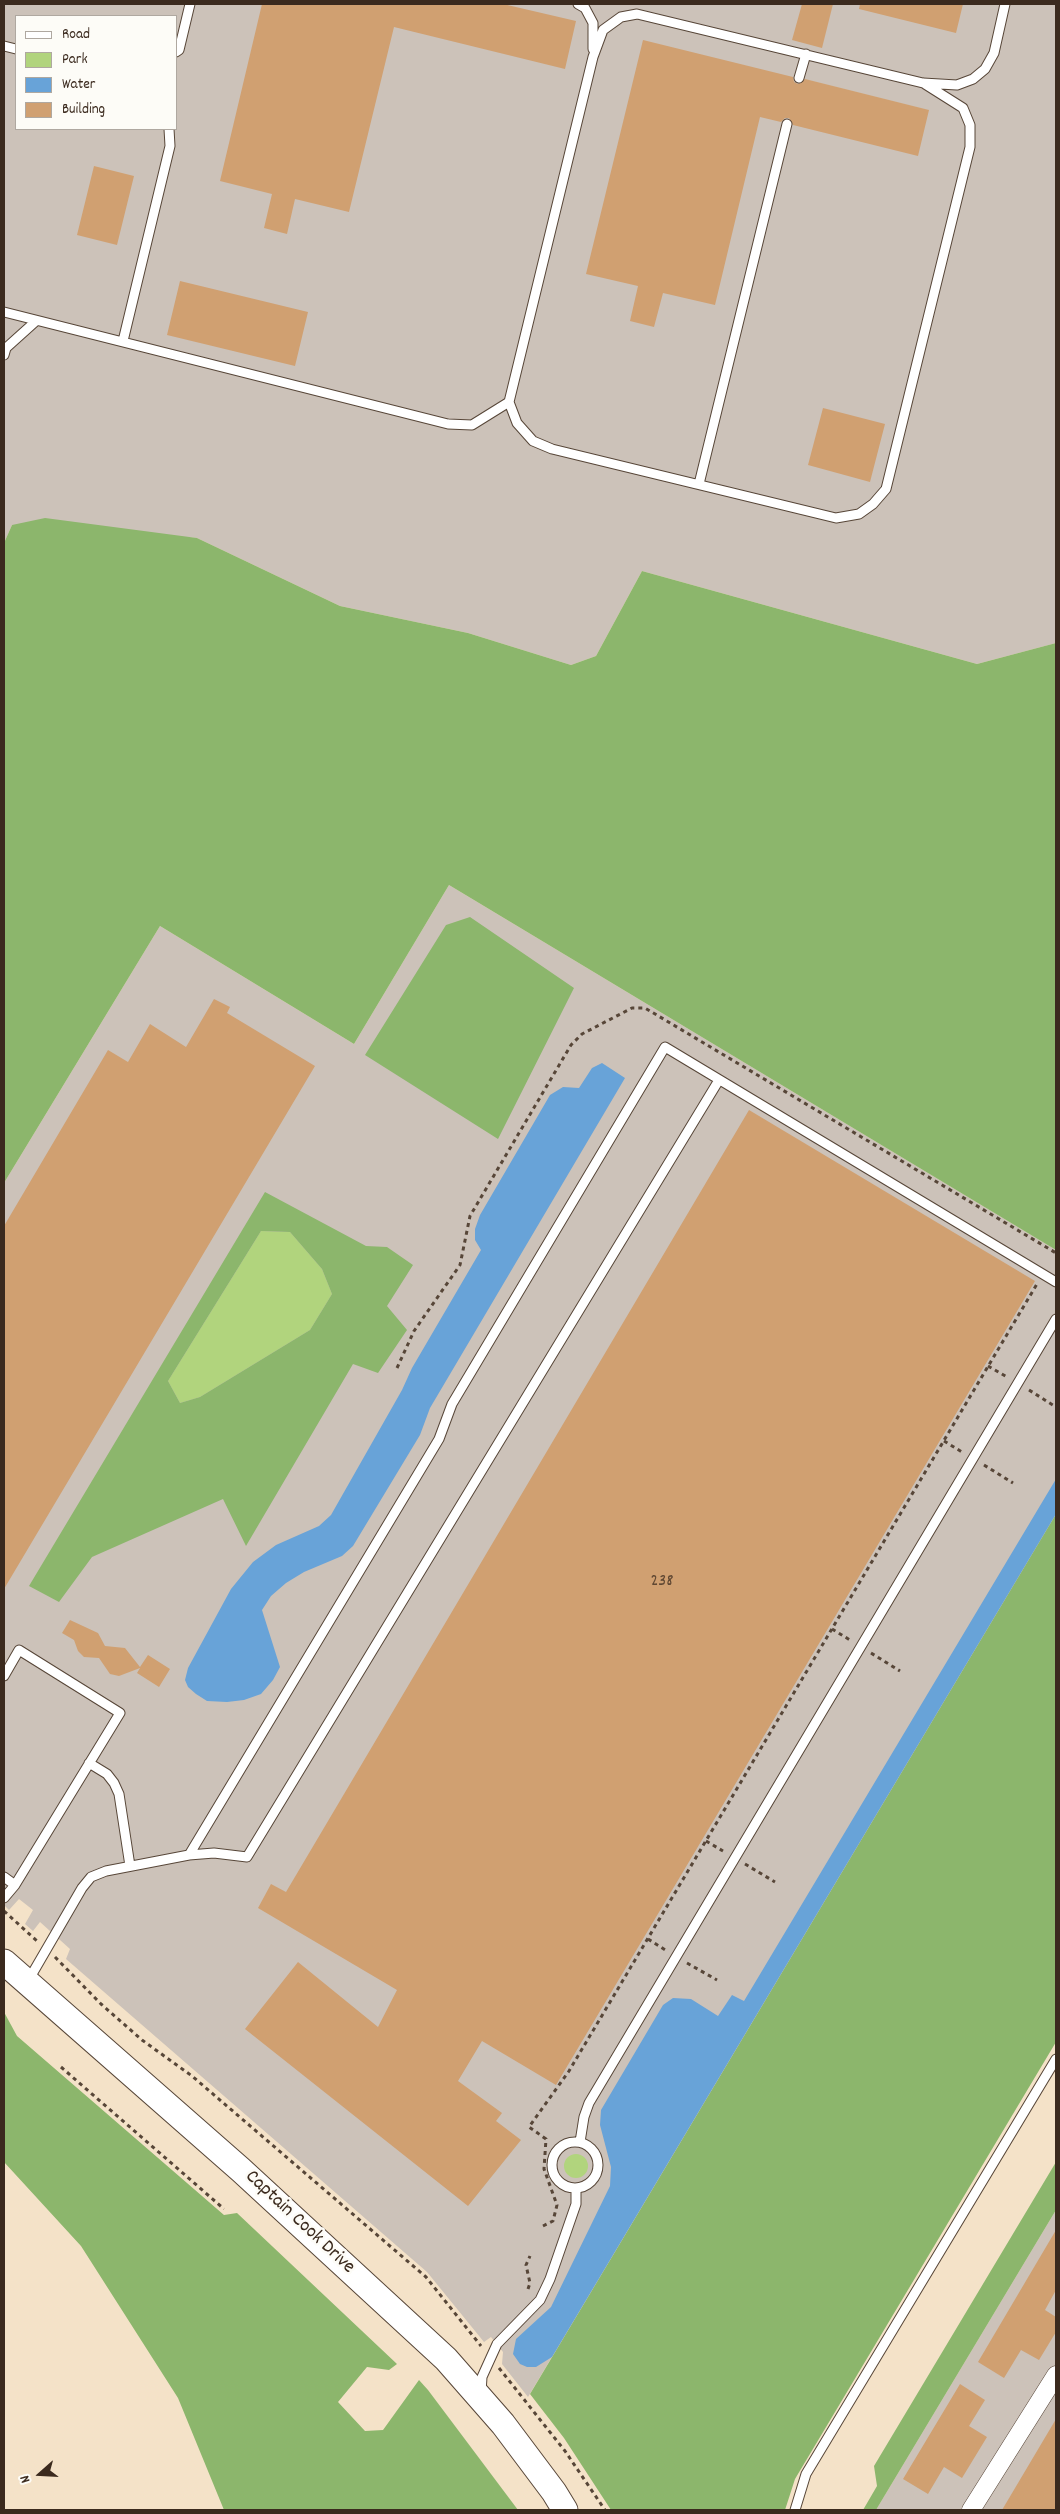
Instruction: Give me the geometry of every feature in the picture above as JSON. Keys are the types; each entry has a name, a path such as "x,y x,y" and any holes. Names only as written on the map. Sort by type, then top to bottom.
{"main road":[{"name":"Captain Cook Drive","path":"4,1962 246,2174 446,2359 526,2454 565,2510"}],"street":[{"path":"970,2510 1056,2374"}],"lane":[{"path":"178,51 190,4"},
{"path":"578,4 585,8 593,23 593,57"},
{"path":"923,83 963,108 970,125 970,147 886,489 873,504 859,514 836,518 546,446 533,441 517,423 509,402 593,57 603,30 621,18 637,14 923,83 957,85 973,79 985,69 994,53 1005,4"},
{"path":"798,78 806,54"},
{"path":"698,484 786,124"},
{"path":"123,341 170,146 169,130"},
{"path":"4,312 448,424 472,425 509,402"},
{"path":"4,355 6,348 36,321"},
{"path":"189,1855 439,1439 452,1404 665,1048 1056,1282"},
{"path":"27,1983 82,1888 91,1877 106,1871 189,1855 214,1853 247,1857 719,1080"},
{"path":"580,2142 584,2117 589,2103 1056,1319"},
{"path":"4,1676 18,1650 120,1713 15,1885 4,1898"},
{"path":"89,1763 107,1774 119,1794 130,1866"},
{"path":"4,1877 15,1885"},
{"path":"795,2510 806,2474 1056,2059"},
{"path":"573,2142 580,2142 592,2149 596,2154 598,2167 594,2180 589,2184 576,2188 563,2184 554,2174 552,2166 560,2147 573,2142"},
{"path":"480,2398 482,2377 490,2356 505,2333 523,2319 540,2300 550,2279 576,2204 576,2188"}],"path":[{"path":"543,2226 553,2220 558,2204 544,2169 546,2140 529,2127 569,2071 1039,1281"},
{"path":"988,1366 1009,1379"},
{"path":"1027,1389 1056,1407"},
{"path":"944,1441 965,1454"},
{"path":"983,1464 1014,1483"},
{"path":"832,1629 853,1642"},
{"path":"870,1652 900,1671"},
{"path":"706,1841 726,1853"},
{"path":"744,1863 775,1882"},
{"path":"4,1911 101,2004 142,2040 192,2076 426,2277 479,2340 565,2451 605,2510"},
{"path":"648,1939 667,1951"},
{"path":"685,1961 717,1980"},
{"path":"61,2067 224,2209"},
{"path":"524,2296 530,2283 526,2268 530,2256"}],"shaded area":[{"path":"4,4 1056,4 1056,643 977,664 642,571 596,656 571,665 468,633 340,606 197,538 12,525 4,543"},
{"path":"449,885 1056,1250 1056,1514 528,2397 502,2364 503,2352 491,2337 484,2342 427,2272 66,1959 70,1949 40,1922 33,1931 25,1924 33,1910 19,1899 9,1910 4,1905 4,1183 160,926 354,1044"},
{"path":"1056,2210 1056,2510 876,2510"}],"green space":[{"path":"45,518 197,538 340,606 468,633 571,665 596,656 642,571 977,664 1056,643 1056,1250 449,885 354,1044 160,926 4,1183 4,543 12,525"},
{"path":"470,917 574,988 498,1139 365,1055 446,925"},
{"path":"265,1192 366,1246 387,1247 413,1265 387,1306 407,1330 378,1373 353,1364 246,1546 223,1499 92,1557 59,1602 29,1586","holes":["261,1231 290,1232 322,1269 332,1294 310,1330 200,1397 180,1403 168,1381"]},
{"path":"261,1231 290,1232 322,1269 332,1294 310,1330 200,1397 180,1403 168,1381"},
{"path":"1056,1514 1056,2042 795,2479 785,2510 611,2510 564,2438 530,2394"},
{"path":"4,2012 17,2036 224,2215 237,2213 397,2364 389,2370 367,2367 338,2402 365,2431 383,2430 419,2380 518,2510 224,2510 178,2398 81,2246 4,2162"},
{"path":"576,2154 585,2157 588,2166 585,2175 576,2178 567,2175 564,2166 567,2157"},
{"path":"1056,2162 1056,2210 876,2510 863,2510 877,2486 874,2466"}],"water":[{"path":"602,1063 625,1078 430,1408 420,1435 353,1546 342,1556 304,1572 286,1583 271,1596 262,1610 280,1667 273,1680 261,1694 244,1700 227,1702 207,1701 188,1687 185,1680 188,1668 231,1589 253,1562 276,1545 319,1526 331,1515 402,1390 412,1368 481,1250 475,1240 475,1229 480,1215 550,1095 563,1087 579,1088 592,1068"},
{"path":"1056,1479 1056,1514 552,2357 536,2367 527,2367 520,2364 513,2354 516,2339 551,2307 610,2186 611,2167 600,2125 601,2110 663,2005 673,1998 691,1999 718,2016 732,1995 744,2001"}],"building":[{"path":"262,4 503,4 576,21 565,69 394,27 349,212 295,199 287,234 264,228 272,194 220,181"},
{"path":"802,4 833,4 822,48 792,40"},
{"path":"860,4 963,4 956,33 859,9"},
{"path":"643,40 793,77 794,82 798,84 805,79 929,110 918,156 793,125 789,118 785,118 781,122 760,117 715,305 663,293 654,327 630,321 638,286 586,274"},
{"path":"94,166 134,176 117,245 77,235"},
{"path":"180,281 308,312 295,366 167,335"},
{"path":"823,408 885,424 870,482 808,465"},
{"path":"214,999 230,1007 227,1013 315,1066 4,1589 4,1226 108,1050 128,1062 150,1024 186,1047"},
{"path":"749,1110 1035,1281 556,2085 482,2041 458,2081 502,2113 496,2121 521,2140 468,2206 245,2029 298,1962 378,2027 397,1990 258,1908 271,1884 286,1892"},
{"path":"70,1620 98,1633 105,1646 125,1648 140,1667 148,1655 170,1669 159,1687 137,1673 140,1668 119,1676 110,1674 99,1658 84,1657 78,1651 74,1640 62,1633"},
{"path":"1056,2230 1056,2290 1045,2310 1056,2317 1056,2332 1039,2360 1021,2350 1004,2378 978,2362"},
{"path":"960,2384 985,2400 969,2426 987,2437 962,2478 944,2467 928,2494 903,2479"},
{"path":"1056,2419 1056,2510 1002,2510"}]}
